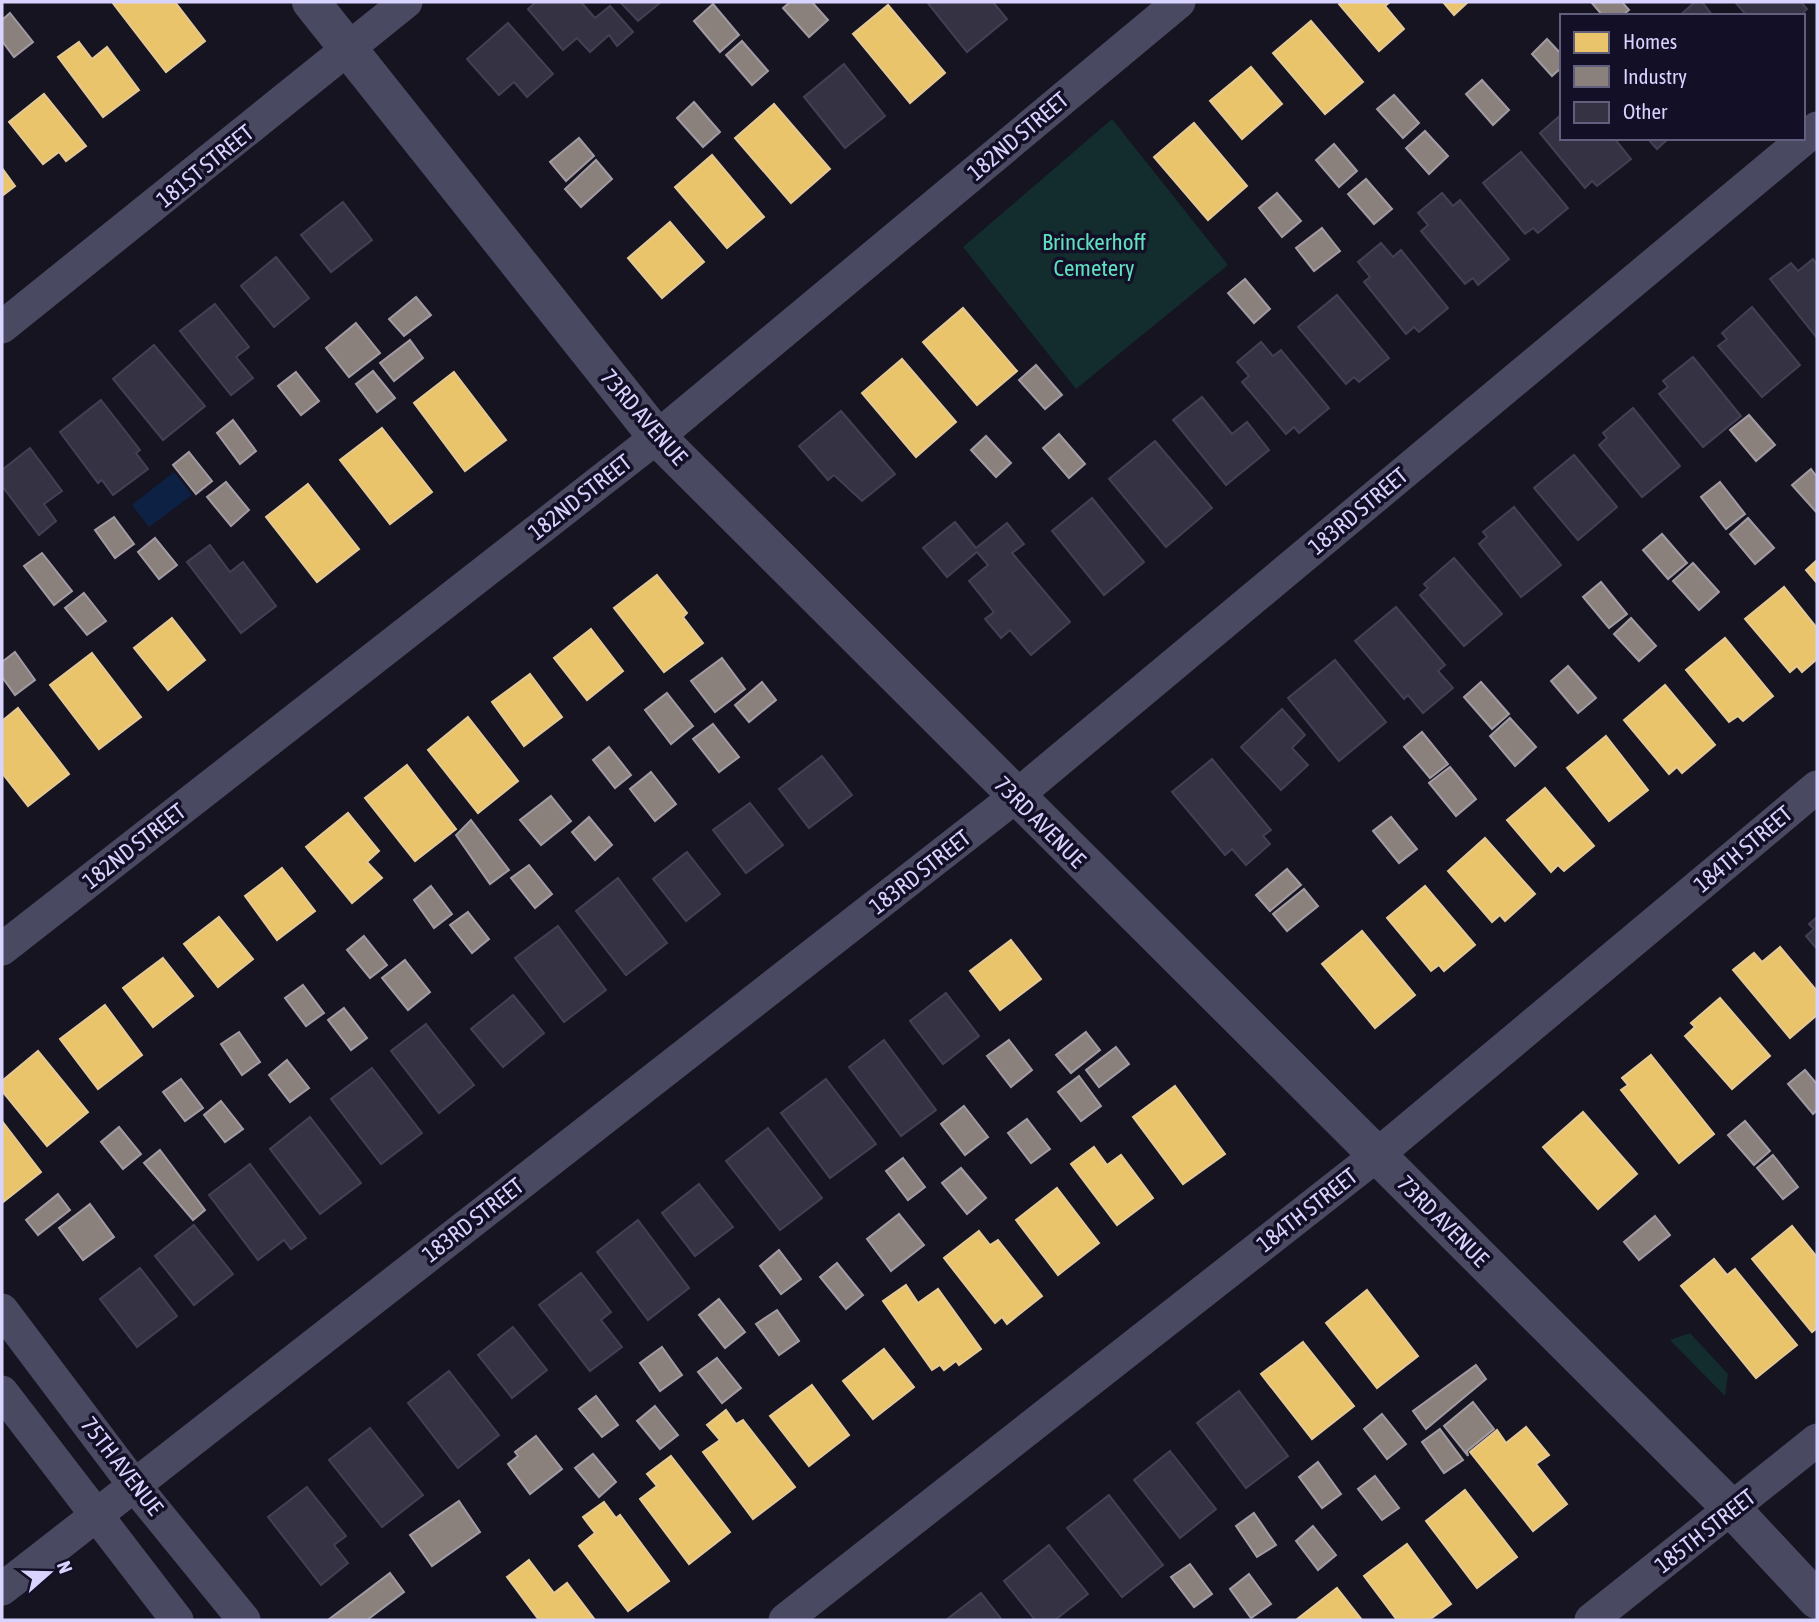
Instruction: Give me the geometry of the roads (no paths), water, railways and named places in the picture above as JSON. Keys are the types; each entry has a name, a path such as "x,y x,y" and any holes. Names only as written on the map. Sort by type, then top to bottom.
{"street":[{"name":"73RD AVENUE","path":"311,2 657,437 1015,797 1733,1510 1817,1600"},
{"name":"181ST STREET","path":"2,327 349,51 406,2"},
{"name":"182ND STREET","path":"2,949 657,437 1179,2"},
{"name":"183RD STREET","path":"2,1589 1015,797 1803,140"},
{"name":"184TH STREET","path":"785,1620 1377,1155 1817,787"},
{"name":"75TH AVENUE","path":"2,1310 134,1485 244,1620"},
{"path":"2,1392 177,1620"},
{"name":"185TH STREET","path":"1591,1620 1733,1510 1817,1440"}],"water":[{"path":"174,472 192,495 149,527 132,505"}],"park label":[{"name":"Brinckerhoff Cemetery","path":"1094,255"}]}
